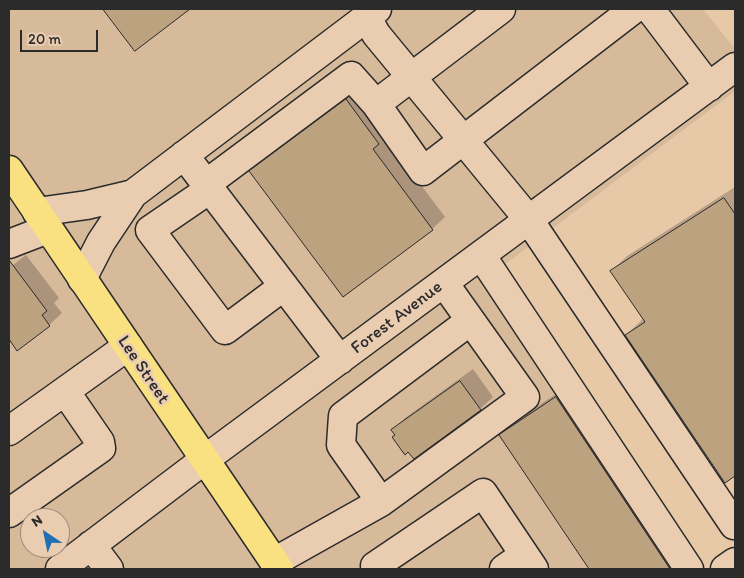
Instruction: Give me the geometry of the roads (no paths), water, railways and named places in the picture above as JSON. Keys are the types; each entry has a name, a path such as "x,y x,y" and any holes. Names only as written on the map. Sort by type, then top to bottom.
{"main road":[{"name":"Lee Street","path":"9,170 277,566"}],"street":[{"path":"376,104 501,9"},
{"path":"284,286 225,330 150,230 351,76 376,104 423,172 634,9"},
{"path":"650,9 708,87"},
{"path":"82,279 101,242 132,194 372,13 376,34 529,220 734,525"},
{"name":"Forest Avenue","path":"60,569 204,460 735,67"},
{"path":"184,156 340,360"},
{"path":"9,244 43,221 87,205 132,194"},
{"path":"481,255 689,569"},
{"path":"277,566 381,502 525,397 444,283"},
{"path":"381,502 341,445 343,416 470,321"},
{"path":"9,431 128,346"},
{"path":"9,513 101,448 100,442 65,391"},
{"path":"373,568 483,493 520,564"},
{"path":"91,545 109,569"},
{"path":"725,569 735,562"}]}
